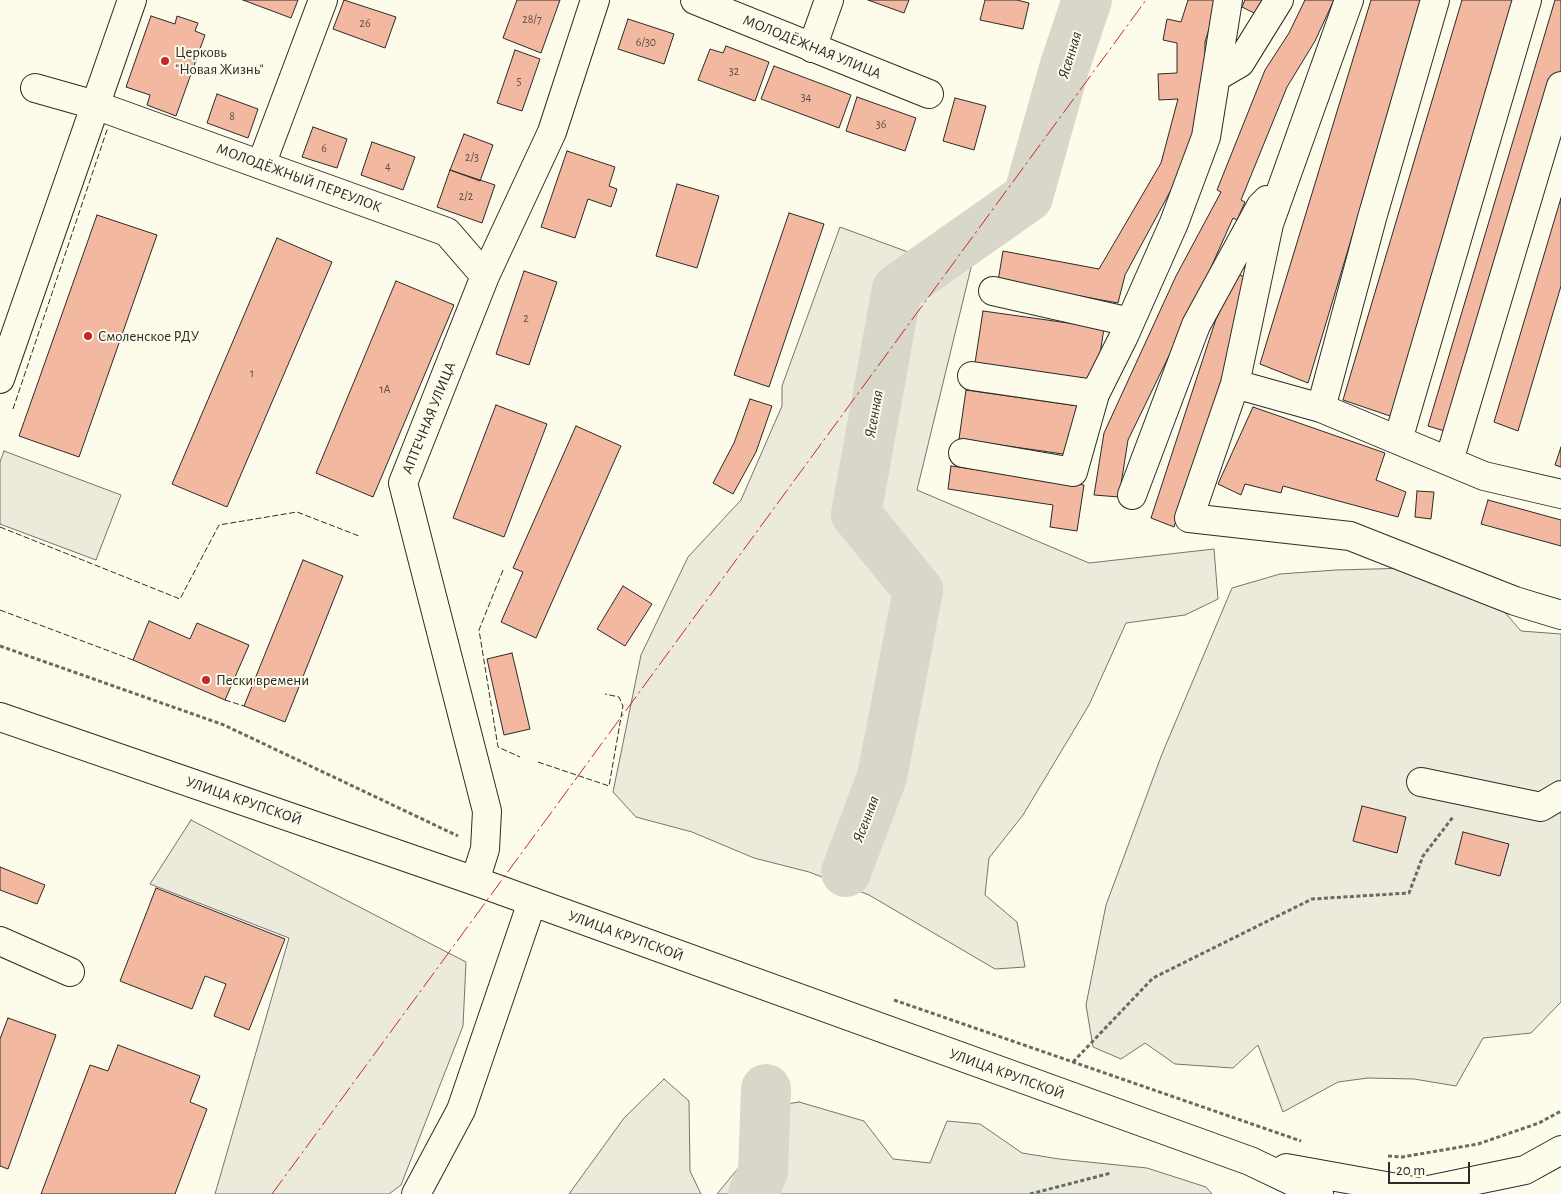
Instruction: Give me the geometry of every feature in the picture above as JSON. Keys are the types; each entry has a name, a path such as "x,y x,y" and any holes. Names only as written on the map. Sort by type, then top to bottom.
{"street":[{"path":"0,379 131,0"},
{"path":"261,165 322,0"},
{"name":"АПТЕЧНАЯ УЛИЦА","path":"475,881 485,848 487,811 403,483 486,276 552,132 595,0"},
{"name":"МОЛОДЁЖНАЯ УЛИЦА","path":"695,0 929,94"},
{"path":"812,48 829,0"},
{"path":"963,453 1073,472 1095,394 1130,322 1174,223 1206,137 1228,0"},
{"path":"1216,77 1240,63 1279,0"},
{"path":"1349,0 1268,224 1235,384 1189,518 1350,536 1515,601 1561,616"},
{"path":"1321,408 1372,218 1435,0"},
{"path":"1398,440 1527,0"},
{"path":"1449,461 1561,86"},
{"name":"МОЛОДЁЖНЫЙ ПЕРЕУЛОК","path":"35,88 95,106 446,232 486,276"},
{"path":"1132,495 1196,325 1261,206 1284,181"},
{"path":"993,291 1130,322"},
{"path":"972,376 1095,394"},
{"path":"1235,384 1321,408 1484,476 1561,494"},
{"name":"УЛИЦА КРУПСКОЙ","path":"0,717 475,881 1250,1162 1319,1194"},
{"path":"1421,782 1541,807 1561,795"},
{"path":"416,1194 461,1110 532,902"},
{"path":"0,940 70,972"},
{"name":"УЛИЦА КРУПСКОЙ","path":"1250,1162 1419,1192 1525,1170 1561,1150"}],"path":[{"path":"0,646 224,725 485,848"},
{"path":"1073,1062 1153,978 1312,899 1409,893 1423,856 1471,792"},
{"path":"885,997 1305,1142"},
{"path":"1383,1156 1402,1157 1478,1144 1539,1123 1561,1111"},
{"path":"1030,1194 1111,1173"}],"shaded area":[{"path":"986,206 917,490 1089,563 1214,549 1218,599 1185,615 1126,623 1089,705 1023,815 989,858 985,895 1017,922 1025,967 995,969 869,895 809,872 754,858 692,832 636,817 613,792 641,655 688,557 741,500 782,406 782,386 840,227 908,252"},
{"path":"4,451 121,495 96,560 0,524 0,462"},
{"path":"1410,568 1495,601 1521,631 1561,634 1561,1002 1531,1033 1483,1038 1456,1086 1414,1079 1368,1078 1338,1082 1283,1112 1258,1045 1233,1068 1175,1064 1145,1043 1121,1059 1093,1047 1086,1005 1106,905 1162,754 1232,588 1280,574"},
{"path":"191,820 466,962 463,1026 401,1185 389,1194 215,1194 289,938 150,884"},
{"path":"664,1079 689,1101 690,1171 701,1194 569,1194 624,1118"},
{"path":"799,1102 864,1121 893,1159 930,1163 947,1121 980,1124 1022,1153 1059,1159 1147,1168 1206,1187 1212,1194 717,1194 740,1166 749,1110"}],"building":[{"path":"243,0 298,0 291,18"},
{"path":"344,0 396,17 385,48 333,29"},
{"path":"517,0 560,0 541,53 503,38"},
{"path":"868,0 909,0 904,13"},
{"path":"985,0 1017,0 1029,3 1023,29 980,20"},
{"path":"1188,0 1218,0 1205,42 1205,106 1184,166 1125,275 1118,303 998,281 1003,251 1099,269 1161,163 1178,99 1159,100 1158,74 1177,73 1177,43 1163,40 1167,19 1181,22"},
{"path":"1245,0 1268,0 1258,15 1242,7"},
{"path":"1305,0 1334,0 1315,41 1287,87 1241,200 1245,202 1237,220 1233,218 1200,292 1128,440 1119,497 1094,495 1104,433 1176,276 1221,192 1217,190 1265,70 1289,33"},
{"path":"1371,0 1423,0 1308,383 1260,364"},
{"path":"1462,0 1516,0 1393,417 1343,400"},
{"path":"1555,0 1561,0 1561,77 1455,434 1428,426"},
{"name":"Церковь \"Новая Жизнь\"","path":"151,16 175,24 177,16 198,23 195,31 205,35 176,116 147,105 150,95 126,87"},
{"path":"628,19 674,34 664,64 618,49"},
{"path":"726,46 769,62 755,101 698,80 710,49 723,53"},
{"path":"515,50 540,59 522,111 497,103"},
{"path":"774,66 851,95 839,128 761,99"},
{"path":"217,94 258,109 248,138 207,123"},
{"path":"857,97 916,118 905,151 846,131"},
{"path":"955,98 986,106 974,150 943,141"},
{"path":"313,127 347,139 337,168 302,157"},
{"path":"464,134 493,145 480,181 450,170"},
{"path":"372,142 415,157 403,190 361,175"},
{"path":"567,151 615,167 609,186 617,189 611,207 588,199 575,238 541,227"},
{"path":"450,170 495,185 482,223 437,207"},
{"path":"677,184 719,196 697,268 656,256"},
{"path":"1561,198 1561,286 1518,431 1494,422"},
{"path":"789,213 824,224 769,387 734,375"},
{"name":"Смоленское РДУ","path":"97,215 157,235 79,457 19,436"},
{"path":"277,238 332,262 227,507 172,484"},
{"path":"524,271 557,282 529,365 496,354"},
{"path":"1238,274 1253,281 1174,527 1151,518 1216,319"},
{"path":"396,281 454,305 373,497 316,473"},
{"path":"983,311 1104,328 1096,381 975,363"},
{"path":"966,390 1078,406 1070,455 959,439"},
{"path":"750,399 772,406 756,452 733,494 713,483 734,443"},
{"path":"496,405 547,424 504,537 453,518"},
{"path":"1253,407 1385,453 1376,480 1406,492 1398,517 1283,486 1281,493 1245,484 1241,495 1218,484"},
{"path":"576,426 621,446 536,638 501,622 523,572 513,568"},
{"path":"1561,447 1561,467 1555,465"},
{"path":"951,466 1084,485 1077,531 1050,527 1053,505 948,489"},
{"path":"1417,491 1434,492 1431,519 1415,517"},
{"path":"1488,500 1561,520 1561,546 1481,524"},
{"path":"303,560 343,576 285,722 244,706"},
{"path":"623,586 652,604 625,646 597,629"},
{"name":"Пески времени","path":"149,621 190,639 197,623 249,645 225,700 133,660"},
{"path":"512,653 530,729 504,735 487,659"},
{"path":"1362,806 1406,817 1397,853 1353,841"},
{"path":"1463,832 1509,844 1500,876 1455,864"},
{"path":"0,867 45,885 37,904 0,890"},
{"path":"156,888 285,939 249,1030 214,1016 226,984 205,976 192,1009 120,981"},
{"path":"8,1018 56,1035 8,1169 0,1166 0,1039"},
{"path":"118,1045 200,1076 190,1102 207,1109 175,1194 41,1194 90,1065 108,1071"}],"waterway":[{"name":"Ясенная","path":"846,872 882,777 918,590 856,514 897,289 1028,197 1065,65 1087,0"},
{"name":"Ясенная","path":"753,1194 763,1172 766,1089"}],"fence":[{"path":"13,409 108,127"},
{"path":"0,527 180,599 219,525 297,512 359,536"},
{"path":"503,570 479,630 498,747 520,757"},
{"path":"0,610 133,660"},
{"path":"538,762 609,786 623,706 619,697 605,694"},
{"path":"225,700 244,706"}],"power":[{"path":"272,1194 1146,0"}],"place":[{"name":"Церковь \"Новая Жизнь\"","path":"165,61"},
{"name":"Смоленское РДУ","path":"88,336"},
{"name":"Пески времени","path":"206,680"}]}
